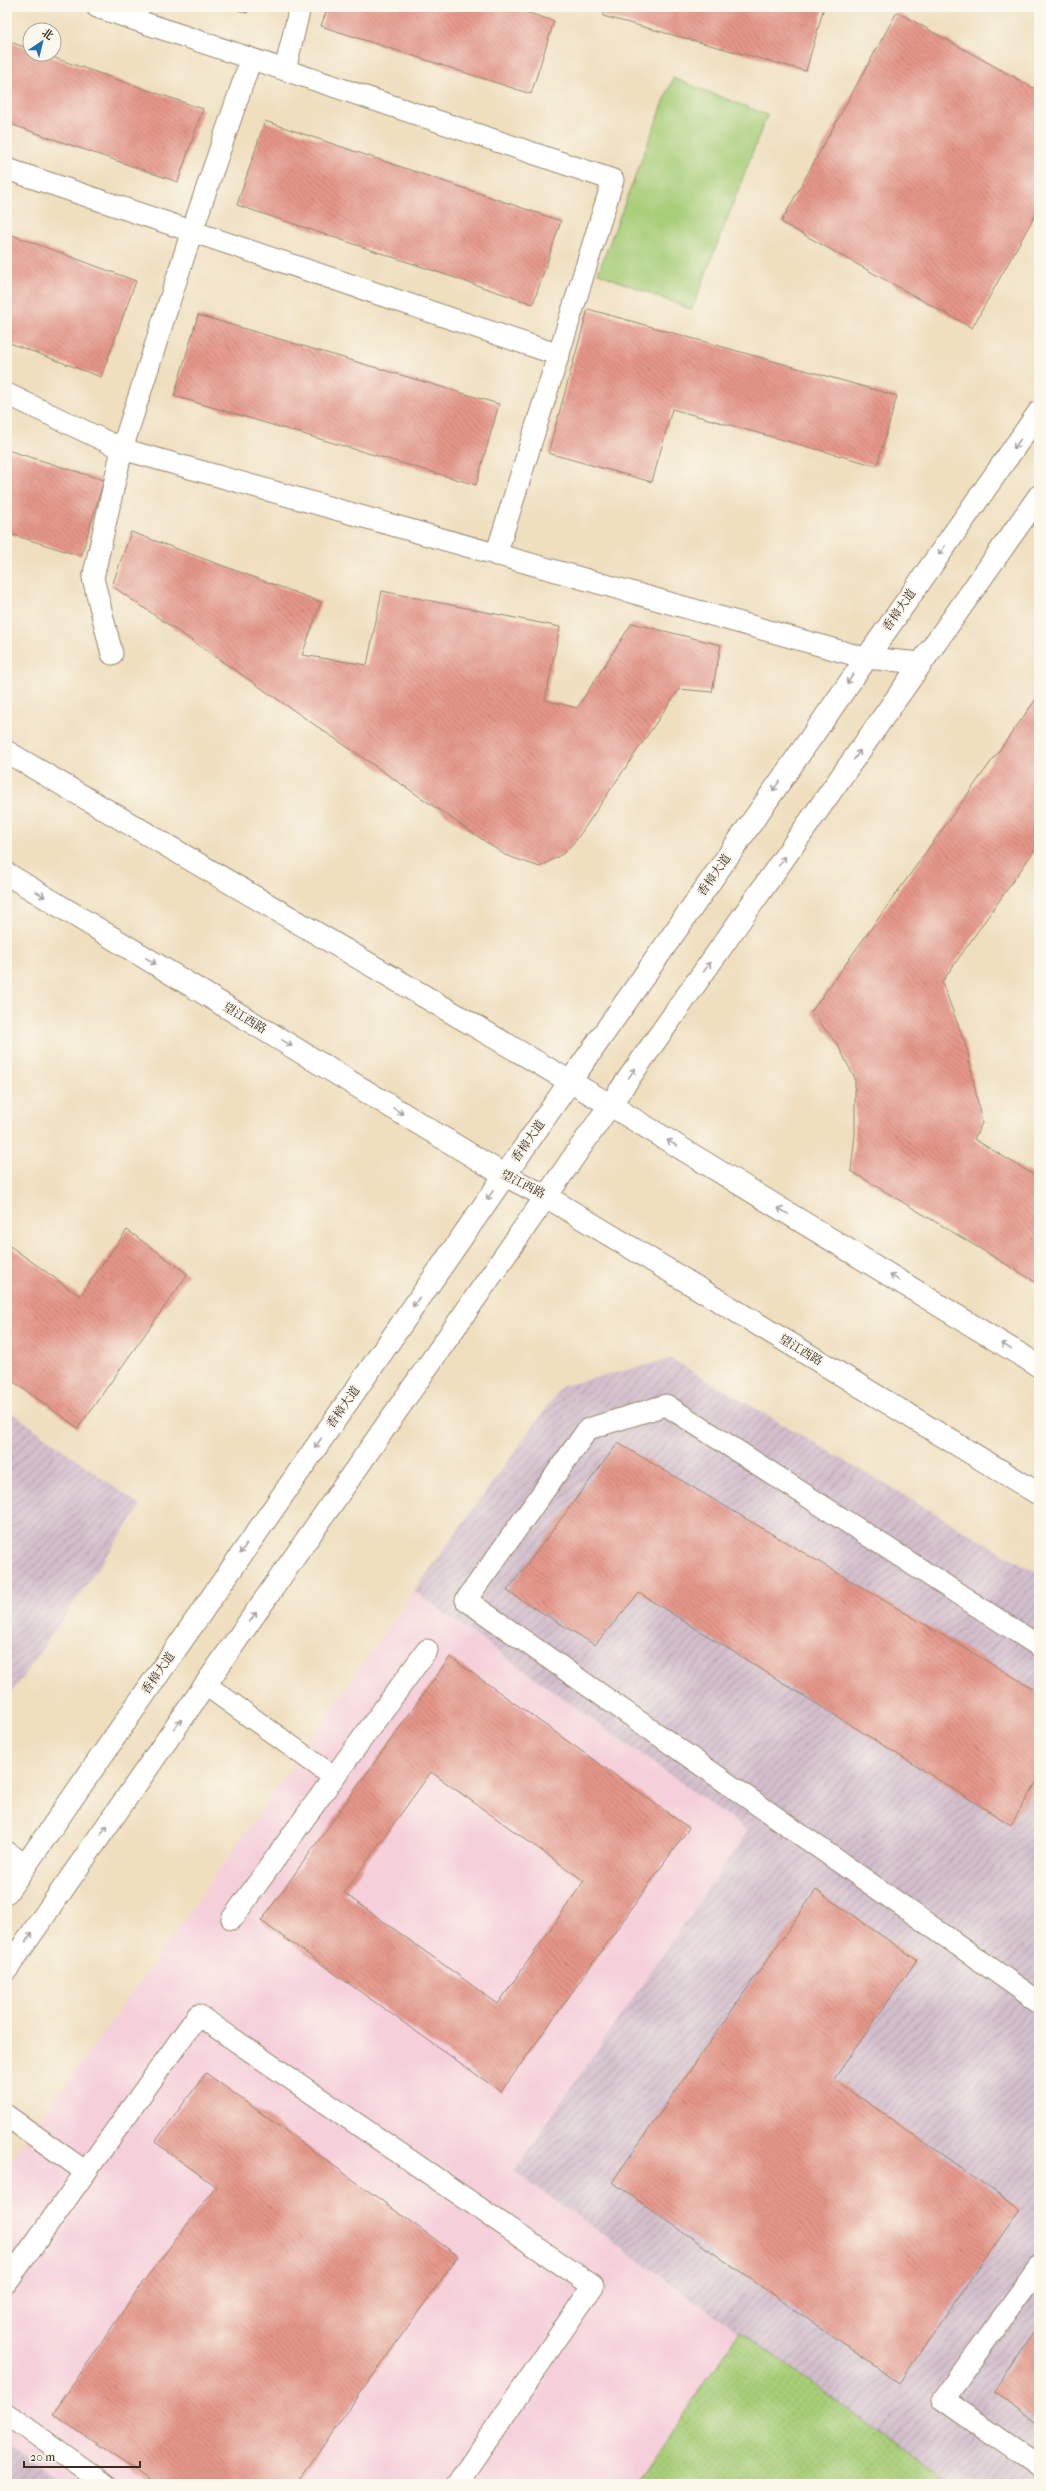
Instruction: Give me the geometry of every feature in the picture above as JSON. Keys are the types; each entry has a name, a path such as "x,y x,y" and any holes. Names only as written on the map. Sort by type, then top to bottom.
{"main road":[{"name":"香樟大道","path":"7,1892 865,658 1039,412"},
{"path":"7,1969 610,1105 1039,496"},
{"path":"7,752 569,1083 610,1105 1039,1366"},
{"name":"望江西路","path":"7,874 504,1176 547,1197 1039,1494"}],"lane":[{"path":"98,7 613,180 496,555"},
{"path":"285,70 300,7"},
{"path":"112,654 94,578 122,449 192,231 251,59"},
{"path":"7,169 558,355"},
{"path":"7,394 122,449 865,658 922,662"},
{"path":"1039,1646 666,1405 588,1429 466,1600 1039,2002"},
{"path":"232,1919 427,1650"},
{"path":"206,1685 334,1777"},
{"path":"7,1852 25,1865"},
{"path":"7,2282 198,2015 593,2286 457,2484"},
{"path":"7,2116 86,2172"},
{"path":"1039,2267 943,2399 1039,2466"},
{"path":"7,2414 105,2484"}],"shaded area":[{"path":"671,1359 1039,1574 1039,2484 950,2484 514,2171 748,1831 414,1591 562,1386"},
{"path":"7,1409 141,1506 7,1700"},
{"path":"414,1591 749,1831 515,2171 740,2331 636,2484 63,2484 7,2445 7,2166 176,1932"},
{"path":"7,2445 63,2484 7,2484"}],"green space":[{"path":"673,78 767,115 692,310 598,273"},
{"path":"740,2331 950,2484 636,2484"}],"building":[{"path":"230,7 249,7 247,13"},
{"path":"328,7 509,7 554,21 531,94 321,26"},
{"path":"606,7 824,7 806,71 603,16"},
{"path":"897,12 1039,91 1039,208 972,328 781,222"},
{"path":"7,41 22,46 22,62 62,62 62,61 203,109 178,182 7,123"},
{"path":"265,121 561,221 533,304 237,205"},
{"path":"7,233 136,281 101,377 7,342"},
{"path":"588,309 897,396 877,466 672,409 652,482 548,453"},
{"path":"198,315 499,404 476,485 174,396"},
{"path":"7,450 104,480 81,556 7,533"},
{"path":"131,532 321,602 302,655 367,665 382,591 560,627 545,700 577,708 632,623 721,645 712,692 679,689 577,839 564,853 540,867 505,855 112,586"},
{"path":"1039,695 1039,844 942,982 967,1049 982,1123 974,1139 1039,1178 1039,1284 851,1171 855,1135 855,1079 838,1045 811,1012"},
{"path":"127,1230 188,1274 78,1428 7,1377 7,1244 80,1296"},
{"path":"618,1443 1039,1692 1039,1778 1011,1825 639,1593 595,1645 507,1591"},
{"path":"450,1657 689,1828 501,2092 261,1921","holes":["431,1772 584,1881 498,2004 344,1893"]},
{"path":"816,1890 917,1960 834,2079 1020,2209 899,2383 612,2182"},
{"path":"206,2073 458,2256 296,2484 155,2484 53,2414 140,2286 216,2187 155,2142"},
{"path":"1039,2325 1039,2423 993,2391"}]}
